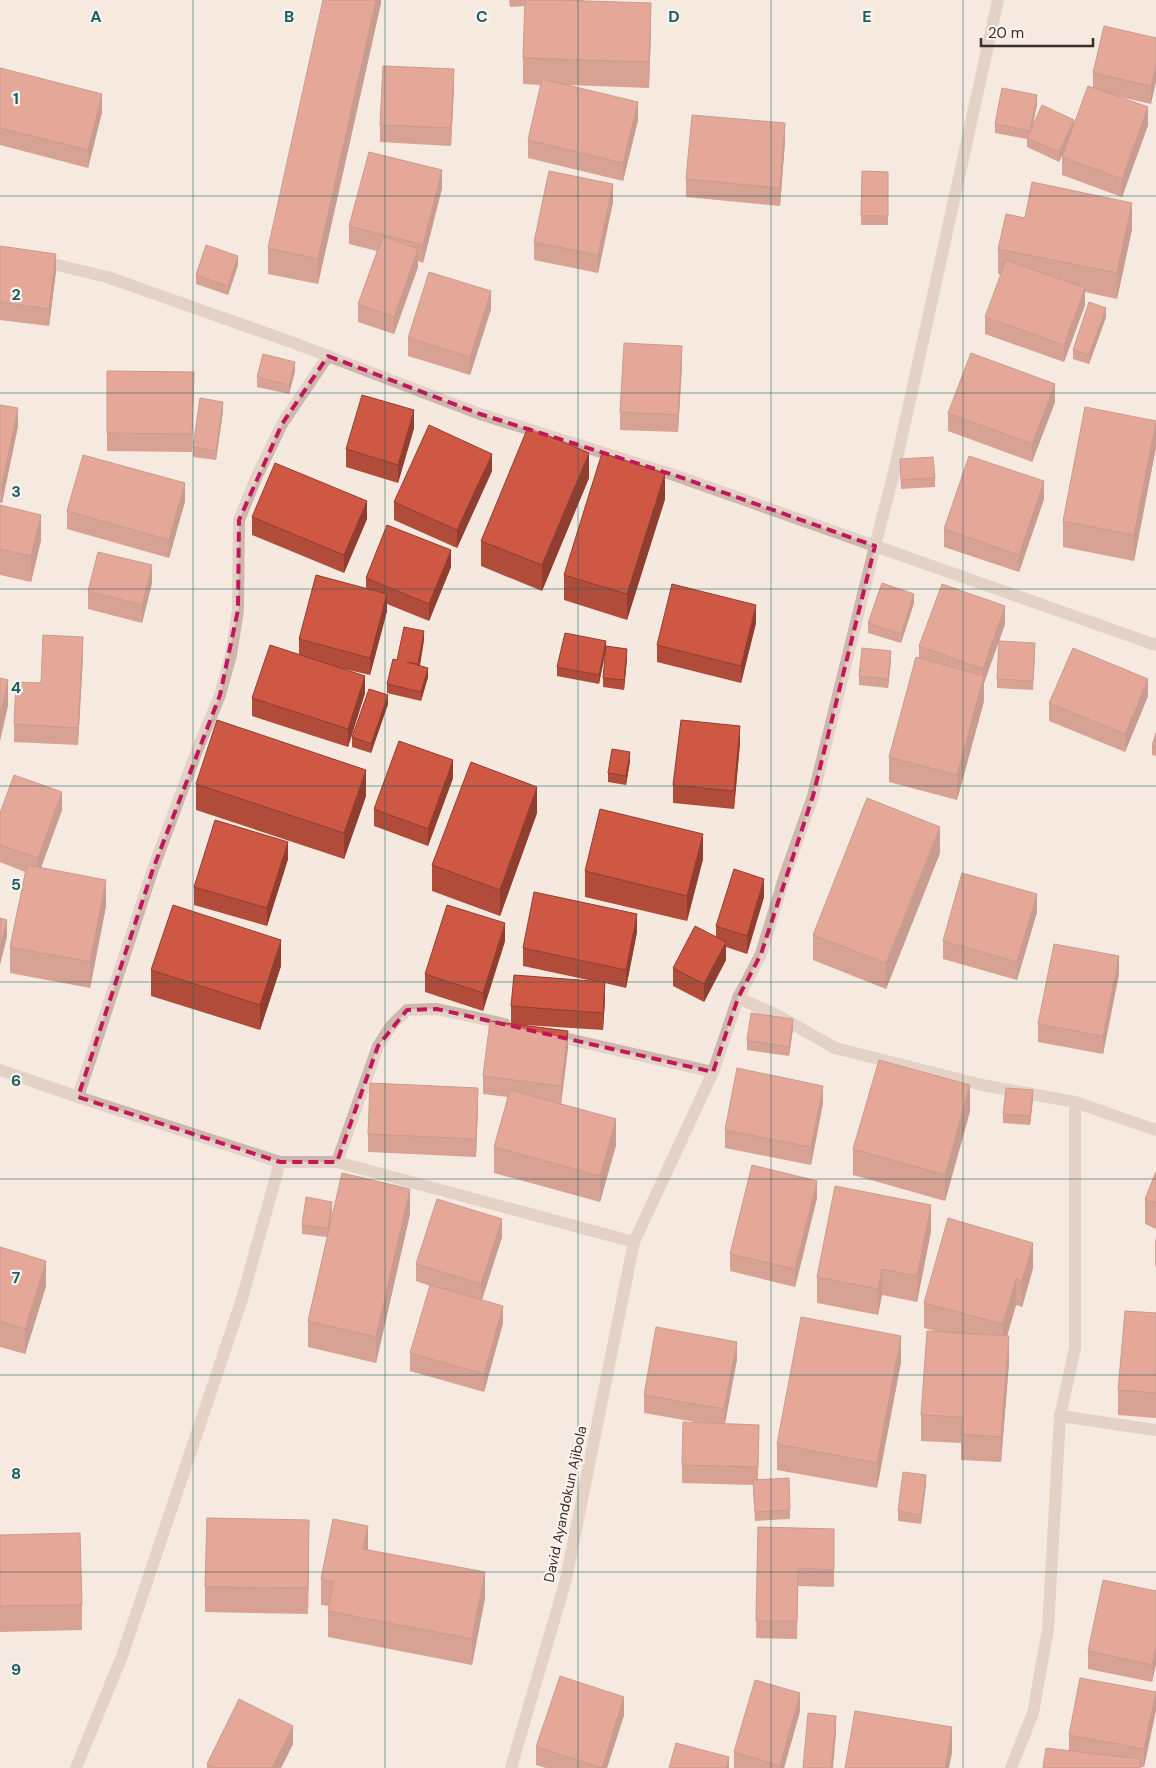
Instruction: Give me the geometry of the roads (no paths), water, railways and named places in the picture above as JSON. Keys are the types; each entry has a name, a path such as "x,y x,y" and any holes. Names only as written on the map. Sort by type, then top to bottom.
{"street":[{"name":"David Ayandokun Ajibola","path":"511,1768 566,1579 634,1242 713,1072 738,998 761,954 785,876 813,796 895,468 993,30 998,0"},
{"path":"27,257 107,278 328,356 480,414 674,474 1156,645"},
{"path":"78,1097 153,869 222,687 231,655 238,610 239,520 257,476 282,424 328,356"},
{"path":"738,998 777,1016 835,1048 982,1085 1075,1102 1156,1130"},
{"path":"337,1162 378,1046 390,1026 407,1010 437,1009 513,1026"},
{"path":"542,1033 713,1072"},
{"path":"0,1070 280,1162 337,1162 634,1242"},
{"path":"1010,1768 1033,1713 1048,1629 1060,1416 1075,1348 1075,1102"},
{"path":"76,1768 128,1637 242,1299 280,1162"},
{"path":"1060,1416 1156,1430"}]}
